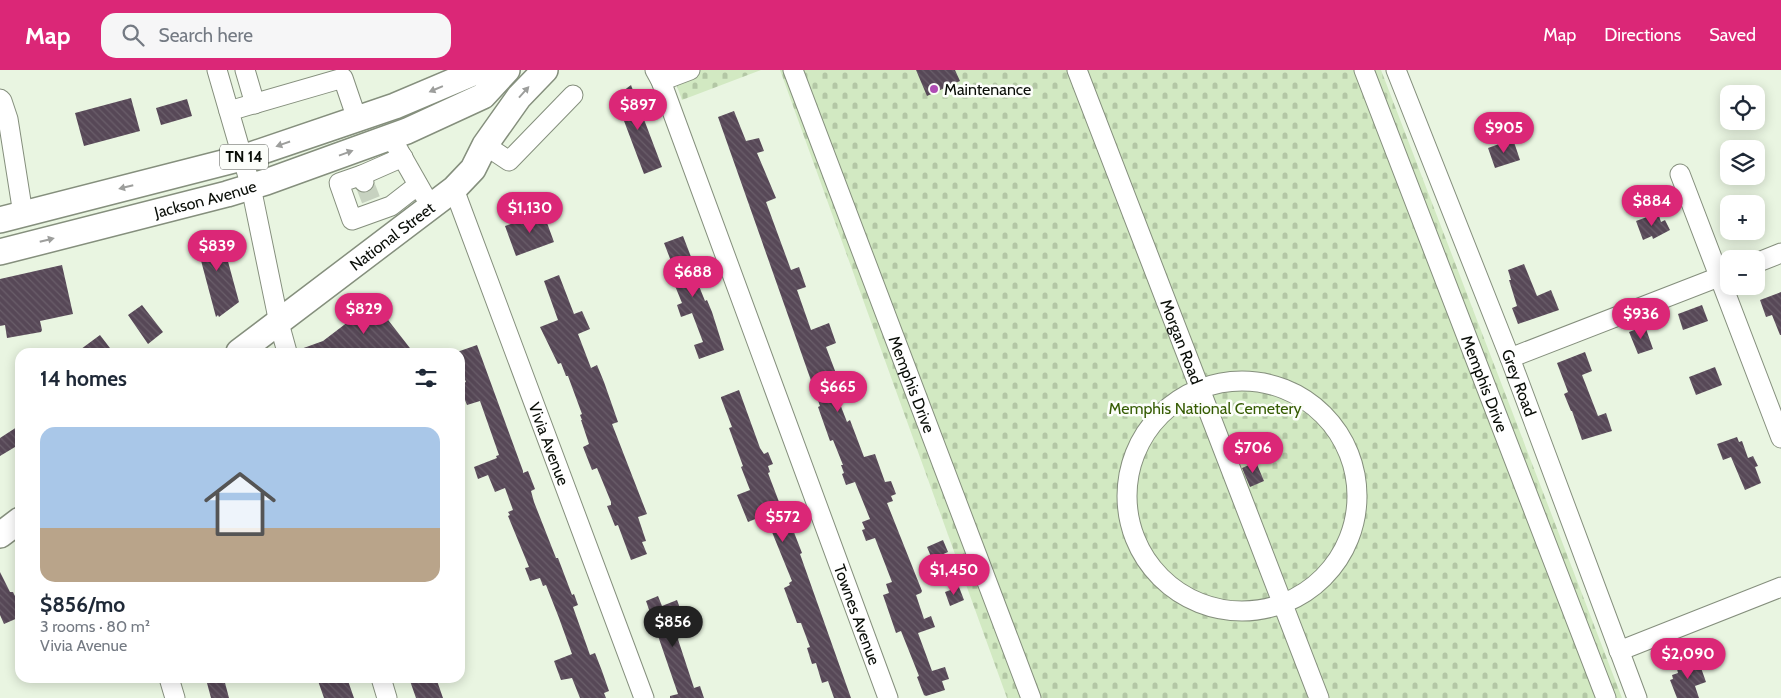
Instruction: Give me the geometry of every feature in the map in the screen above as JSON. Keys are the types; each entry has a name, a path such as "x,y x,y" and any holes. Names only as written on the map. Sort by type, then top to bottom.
{"main road":[{"name":"Jackson Avenue","path":"12,217 242,158 394,106 480,70"},
{"name":"Jackson Avenue","path":"1,248 251,187 397,147 483,96 508,70"},
{"name":"National Street","path":"485,145 491,112 508,70"},
{"name":"National Street","path":"245,348 454,190 473,170 485,145 519,97 545,70"},
{"path":"0,535 15,524"}],"street":[{"path":"217,70 251,187 286,348"},
{"path":"659,74 690,70"},
{"name":"Memphis Drive","path":"793,70 1031,698"},
{"name":"Morgan Road","path":"1077,70 1319,698"},
{"name":"Memphis Drive","path":"1364,70 1606,698"},
{"name":"Grey Road","path":"1396,70 1510,358 1637,698"},
{"path":"246,71 254,104"},
{"name":"Townes Avenue","path":"659,74 888,698"},
{"path":"228,110 343,78 357,119"},
{"path":"485,145 508,161 573,94"},
{"path":"0,99 8,119 12,217"},
{"path":"418,185 391,206 375,208 352,220 339,183 363,178 397,147 431,207"},
{"path":"1680,174 1720,268"},
{"name":"Vivia Avenue","path":"454,190 644,698"},
{"path":"375,208 394,235"},
{"path":"1765,260 1781,254"},
{"path":"1510,358 1720,276"},
{"path":"1730,295 1781,438"},
{"path":"1234,380 1271,384 1304,398 1332,423 1350,454 1358,490 1354,526 1339,559 1314,586 1283,604 1244,611 1204,605 1169,585 1143,555 1128,518 1127,478 1140,440 1165,409 1199,388 1234,380"},
{"path":"1619,651 1781,587"},
{"path":"170,683 175,698"},
{"path":"382,683 387,698"}],"green space":[{"path":"671,70 761,70 682,100"},
{"name":"Memphis National Cemetery","path":"780,70 1381,70 1622,698 1007,698"}],"building":[{"name":"Maintenance","path":"916,70 955,70 960,81 927,96"},
{"path":"631,85 662,167 644,174 615,97"},
{"path":"131,98 140,131 84,146 75,113"},
{"path":"187,99 192,116 161,125 156,108"},
{"path":"734,111 746,141 759,138 764,151 757,153 776,198 766,202 791,270 799,267 806,287 797,290 811,330 829,323 836,343 826,347 837,376 830,378 847,422 850,420 864,457 875,454 885,482 891,481 896,494 891,496 893,501 887,503 922,591 916,595 924,619 931,616 935,627 918,633 932,671 945,667 949,679 942,681 945,690 924,695 917,677 919,676 901,631 896,633 883,595 889,593 886,584 892,582 875,538 866,541 862,530 865,529 862,522 870,519 855,482 846,485 842,474 844,473 841,465 843,465 833,440 830,441 818,407 820,406 718,117"},
{"path":"1513,139 1520,160 1495,168 1488,148"},
{"path":"543,212 554,242 516,256 505,226"},
{"path":"1658,213 1661,222 1665,220 1670,230 1653,239 1652,236 1643,240 1636,221"},
{"path":"216,230 220,232 239,302 219,317 218,315 216,317 195,238 197,238 196,235"},
{"path":"683,236 698,275 695,276 705,301 707,300 712,312 724,350 699,359 694,345 703,342 692,313 681,317 677,305 682,303 671,276 676,274 664,243"},
{"path":"1524,264 1537,296 1551,290 1559,310 1518,324 1512,308 1517,306 1508,270"},
{"path":"62,265 73,314 40,321 41,332 7,338 5,325 0,326 0,279"},
{"path":"559,275 574,314 582,311 590,329 578,334 591,368 597,365 604,382 618,422 612,424 647,514 638,517 646,541 642,542 647,554 631,560 618,525 615,526 607,506 611,505 611,502 597,468 592,470 583,447 589,444 581,420 580,415 582,414 568,376 566,376 561,363 558,364 540,327 558,320 544,281"},
{"path":"1781,292 1780,335 1772,315 1766,317 1760,300"},
{"path":"378,299 389,313 385,316 410,348 304,348 323,341"},
{"path":"142,305 163,332 148,344 128,315"},
{"path":"1702,305 1708,321 1683,330 1678,314"},
{"path":"1645,326 1653,349 1638,354 1629,332"},
{"path":"100,335 110,348 82,348"},
{"path":"477,345 523,473 528,471 535,489 531,491 534,502 556,558 558,558 572,595 574,594 578,605 573,607 590,655 595,653 609,691 604,693 606,698 580,698 572,678 561,680 554,661 572,654 546,585 543,586 540,578 530,581 525,568 529,567 508,516 510,515 508,512 513,510 505,488 495,492 488,475 478,479 474,467 497,458 496,456 499,455 480,401 467,405 465,400 465,349"},
{"path":"1585,352 1592,371 1582,375 1598,416 1606,413 1612,431 1582,440 1564,394 1568,392 1557,363"},
{"path":"1715,367 1722,385 1696,395 1689,377"},
{"path":"739,390 760,448 764,454 768,452 773,464 768,466 770,472 768,473 784,515 788,523 790,522 802,553 800,554 851,698 834,698 828,681 822,683 816,663 812,664 807,648 810,647 801,623 797,623 784,588 790,585 789,583 792,581 765,515 748,522 737,495 750,490 741,467 743,466 729,428 732,427 721,397"},
{"path":"15,428 15,447 0,456 0,438"},
{"path":"1737,437 1739,442 1742,441 1748,458 1753,456 1758,466 1755,467 1761,483 1745,490 1731,457 1723,460 1717,444"},
{"path":"1256,462 1264,481 1250,487 1242,468"},
{"path":"943,540 948,552 932,559 927,547"},
{"path":"0,572 10,592 13,592 15,596 15,619 4,624 0,615"},
{"path":"959,587 964,600 950,606 945,592"},
{"path":"658,596 662,606 677,600 681,611 670,615 694,688 700,686 704,698 670,698 670,696 678,694 646,601"},
{"path":"1694,659 1696,666 1700,665 1706,682 1695,686 1699,698 1677,698 1670,680 1673,679 1672,675 1678,673 1676,665"},
{"path":"207,683 225,683 229,698 211,698"},
{"path":"319,683 349,683 354,698 324,698"},
{"path":"411,683 438,683 443,698 416,698"}],"tunnel":[{"path":"364,182 373,205"}],"place":[{"name":"Maintenance","path":"934,89"}]}
